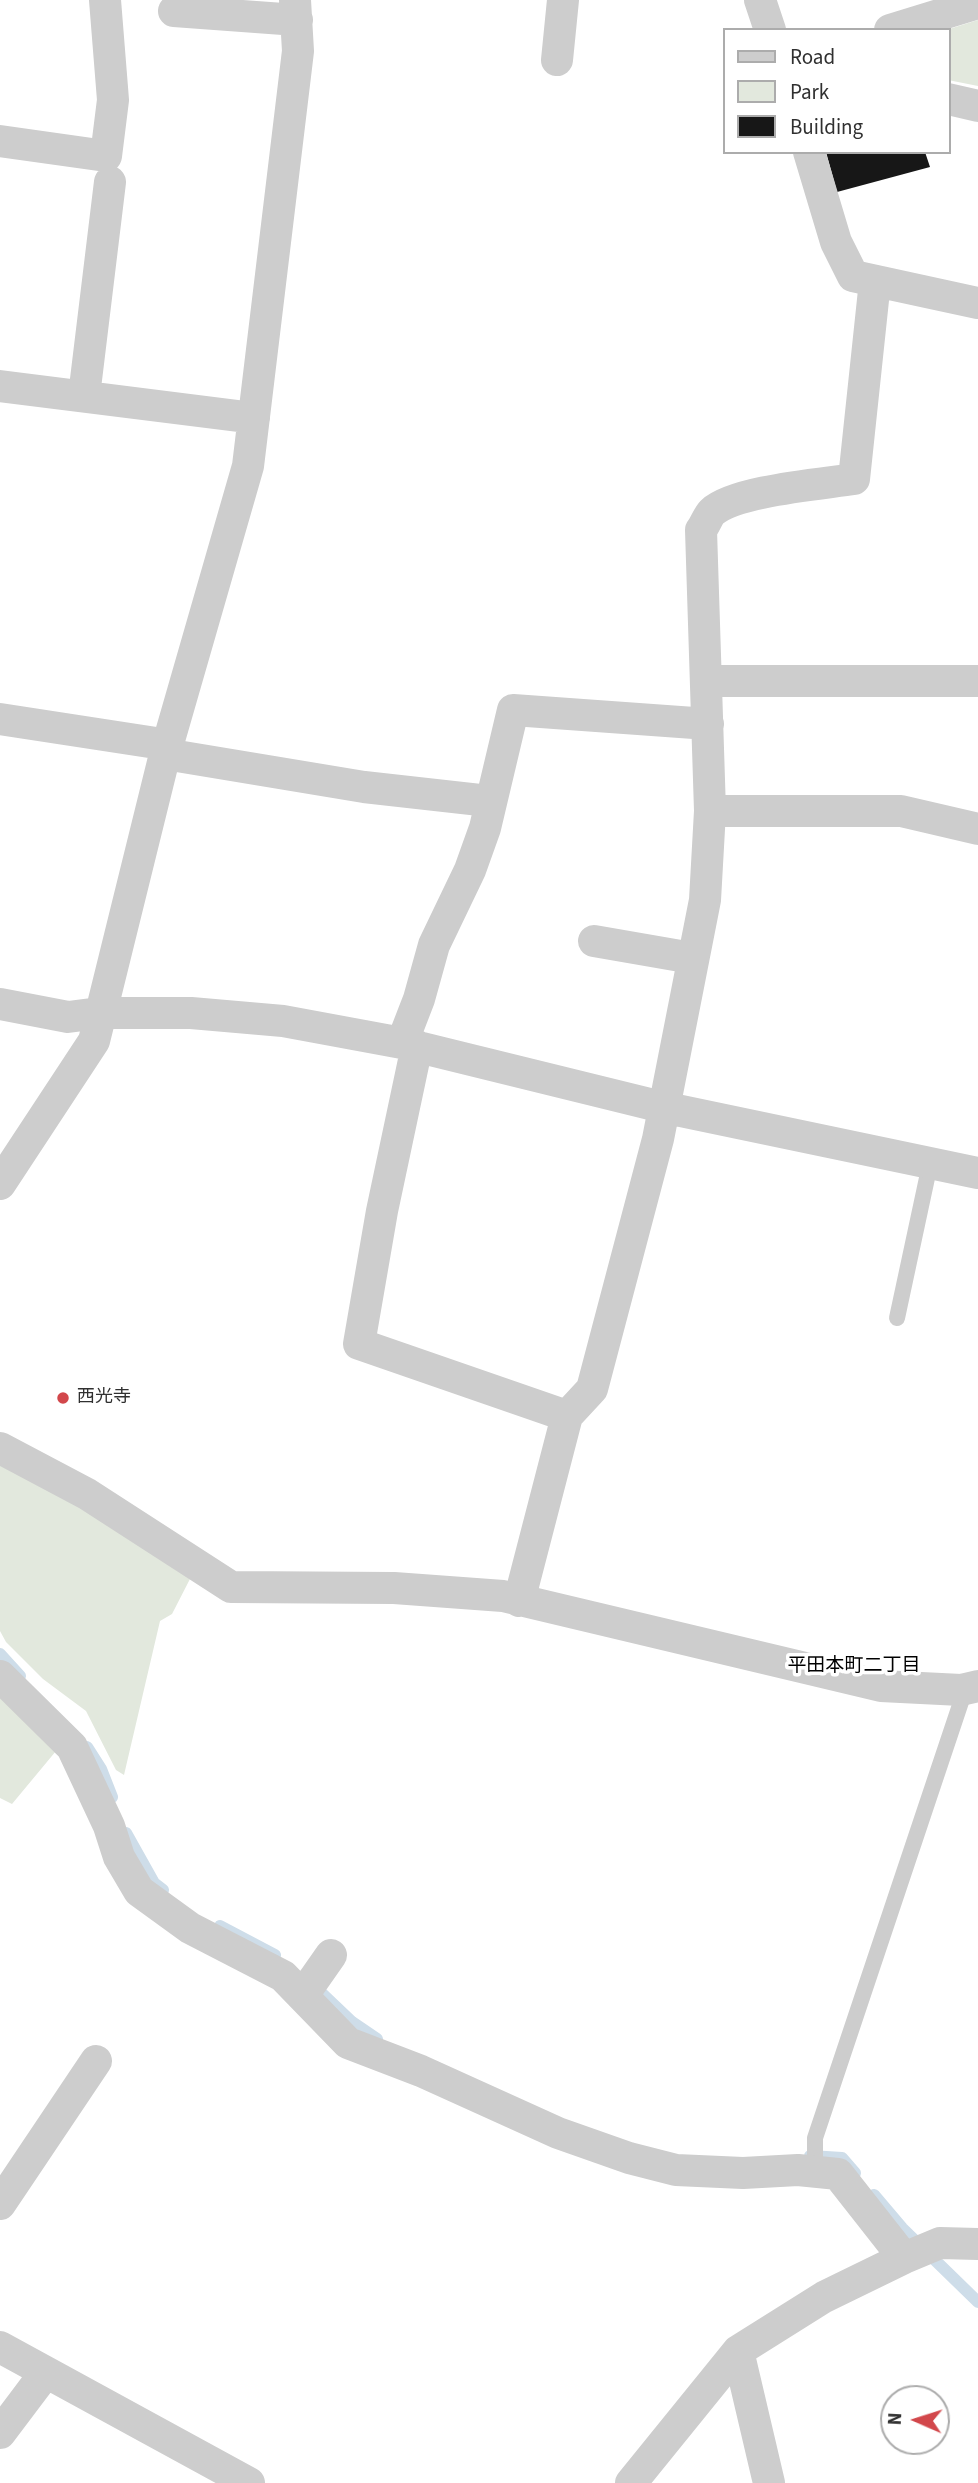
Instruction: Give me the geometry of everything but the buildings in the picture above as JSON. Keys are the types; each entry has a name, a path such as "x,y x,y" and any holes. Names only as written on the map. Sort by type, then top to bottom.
{"street":[{"path":"0,141 106,156 113,100 105,0"},
{"path":"557,60 563,0"},
{"path":"760,0 769,28"},
{"path":"897,28 978,3"},
{"path":"0,1184 94,1041 167,750 248,466 276,252 298,51 296,10 174,11"},
{"path":"950,99 978,106"},
{"path":"809,154 844,261 853,276 978,303"},
{"path":"84,396 110,182"},
{"path":"519,1601 567,1416 593,1389 658,1139 662,1107 705,900 710,811 701,530 712,512 729,502 763,493 854,479 875,281"},
{"path":"0,386 254,418"},
{"path":"707,681 978,681"},
{"path":"567,1416 359,1344 409,1045 434,945 478,849 513,710 708,724"},
{"path":"0,719 364,787 489,801"},
{"path":"710,811 901,811 978,829"},
{"path":"594,941 692,958"},
{"path":"0,1004 68,1017 99,1013 191,1013 283,1021 409,1045 662,1107 978,1173"},
{"path":"0,1448 87,1494 231,1587 394,1588 502,1596 881,1686 969,1688"},
{"path":"0,1676 72,1747 109,1826 119,1857 139,1891 190,1928 284,1976 348,2043 421,2071 558,2133 629,2158 676,2170 815,2170 838,2174 904,2258"},
{"path":"303,1995 331,1955"},
{"path":"0,2204 96,2061"},
{"path":"631,2483 738,2351 824,2297 904,2258 940,2243 978,2244"},
{"path":"0,2347 249,2483"},
{"path":"738,2351 769,2483"},
{"path":"0,2433 46,2372"}],"lane":[{"path":"897,1318 930,1164"},
{"path":"815,2170 815,2138 961,1702 969,1688"}],"green space":[{"path":"978,20 978,86 950,80 950,29"},
{"path":"0,1462 81,1503 191,1577 172,1614 160,1621 124,1775 116,1770 86,1711 43,1679 6,1642 0,1631"},
{"path":"0,1688 61,1745 12,1804 0,1798"}],"waterway":[{"path":"0,1654 20,1676"},
{"path":"87,1747 101,1769 112,1797"},
{"path":"126,1833 154,1883 163,1890"},
{"path":"220,1926 275,1955"},
{"path":"311,1983 352,2022 377,2039"},
{"path":"810,2156 842,2158 855,2173"},
{"path":"874,2195 902,2228 978,2302"}],"place":[{"name":"西光寺","path":"63,1398"}],"district":[{"name":"平田本町二丁目","path":"854,1667"}]}
